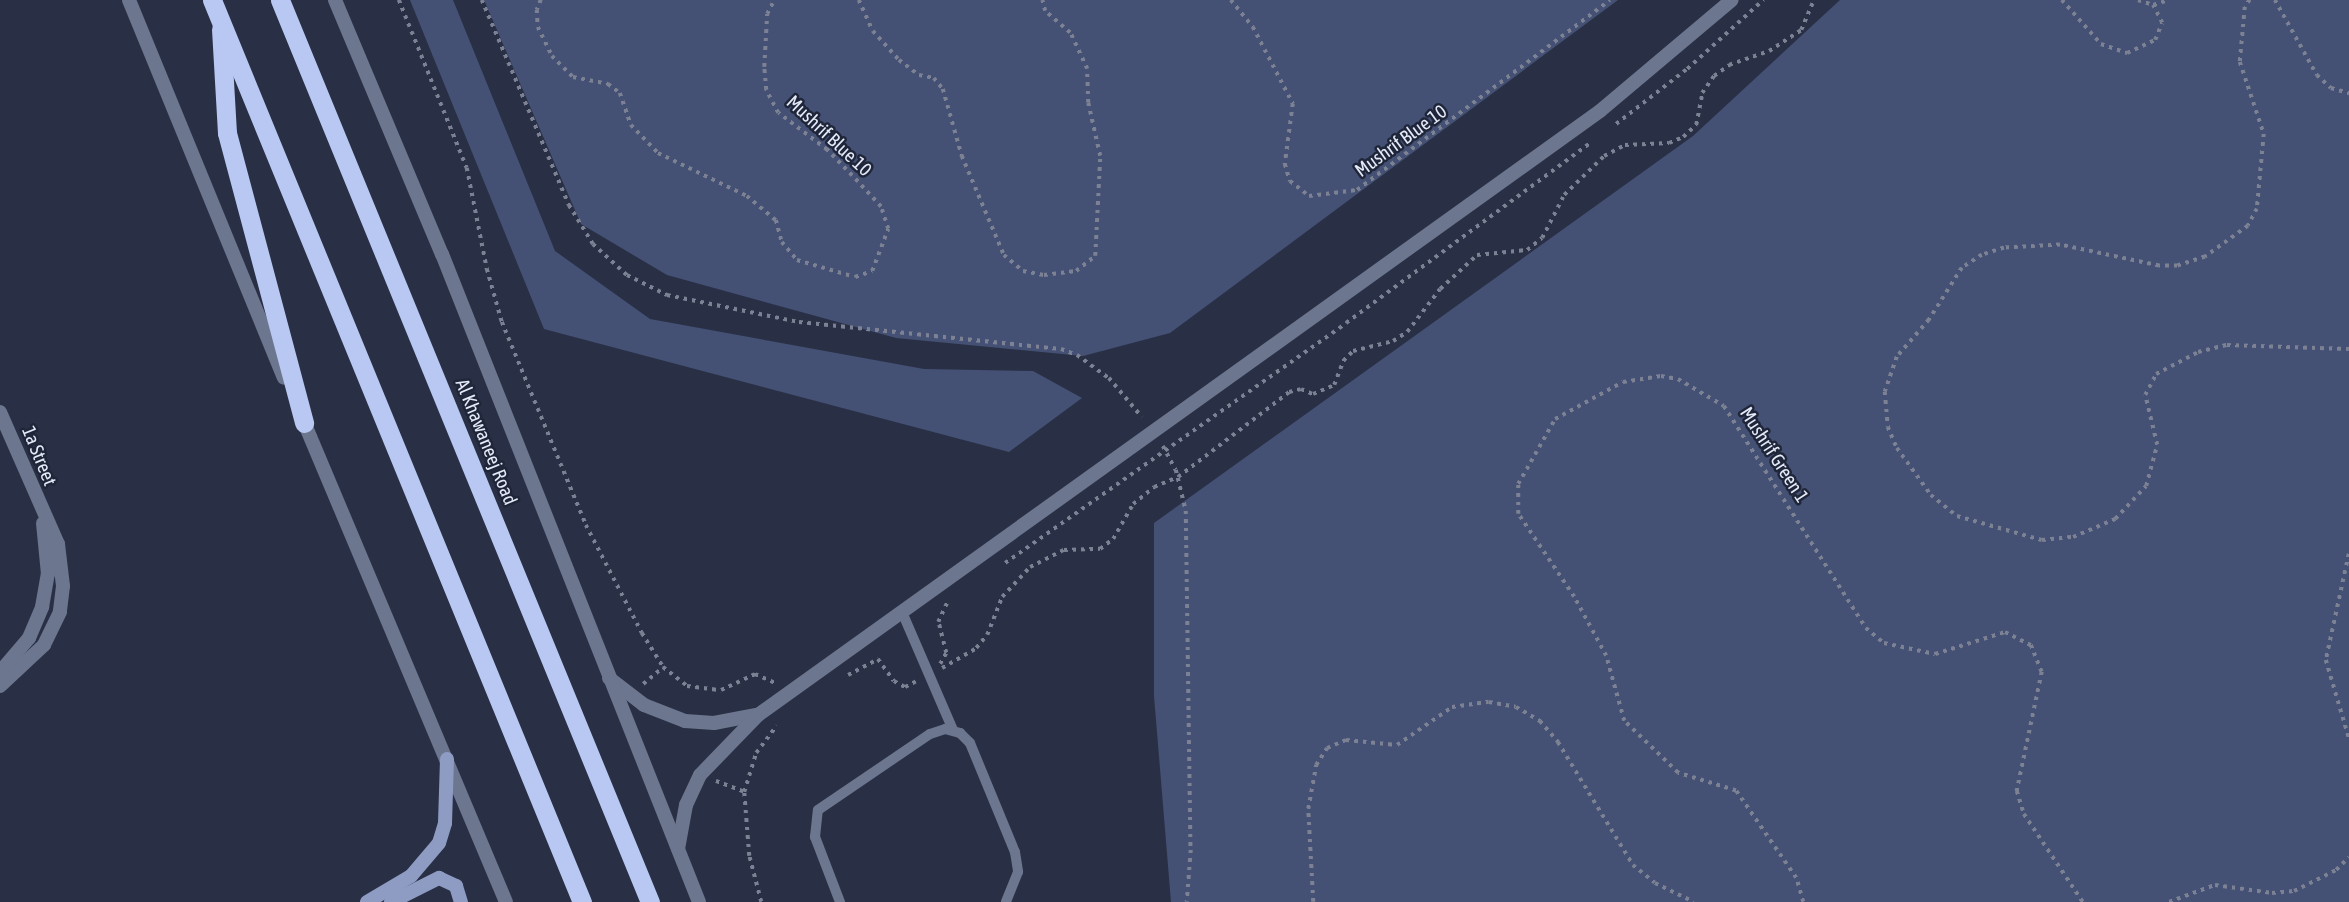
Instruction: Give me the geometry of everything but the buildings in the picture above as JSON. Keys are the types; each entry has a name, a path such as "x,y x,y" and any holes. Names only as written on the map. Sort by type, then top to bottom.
{"highway":[{"path":"212,0 582,902"},
{"name":"Al Khawaneej Road","path":"280,0 650,902"},
{"path":"221,21 227,133 304,423"}],"main road":[{"path":"368,902 411,876 439,843 445,823 447,759"},
{"path":"391,902 439,878 456,887 461,902"}],"street":[{"path":"129,0 506,902"},
{"path":"335,0 442,254 699,902"},
{"path":"678,849 686,804 699,775 758,715 1155,433 1600,111 1732,0"},
{"name":"1a Street","path":"0,412 42,514 58,544 63,565 60,612 32,662 0,686"},
{"name":"1a Street","path":"0,672 29,638 42,607 48,574 42,514"},
{"path":"610,677 644,705 678,719 714,723 758,715"}],"lane":[{"path":"902,612 953,730 970,743 1015,852 1018,873 1006,902"},
{"path":"840,902 815,837 818,810 930,734 953,730"}],"path":[{"path":"399,0 464,159 502,322 586,525 642,633 663,667 687,686 721,690 755,674 772,679 785,695"},
{"path":"482,0 569,205 593,244 626,275 667,295 799,322 1060,348 1077,355 1109,378 1155,433 1167,451 1178,477 1186,511 1191,850 1187,902"},
{"name":"Mushrif Blue 10","path":"541,0 537,10 538,27 552,56 573,77 608,84 620,93 631,125 658,153 747,196 776,220 782,242 797,260 855,277 872,271 888,229 881,207 827,150 778,113 772,102 764,67 767,14 774,0"},
{"path":"859,0 873,32 899,60 919,75 934,78 943,89 962,156 1004,255 1023,271 1044,275 1076,271 1095,256 1100,156 1088,103 1087,69 1070,33 1045,11 1042,0"},
{"name":"Mushrif Blue 10","path":"1231,0 1253,27 1293,104 1285,164 1290,181 1310,196 1357,190 1610,0"},
{"path":"1614,125 1696,62 1763,0"},
{"path":"842,679 878,659 894,681 905,687 976,648 987,635 1002,597 1030,567 1064,550 1100,549 1113,540 1133,504 1178,477 1289,392 1301,390 1313,394 1334,385 1343,361 1353,351 1393,341 1407,332 1440,289 1477,255 1527,250 1542,238 1564,195 1604,156 1625,145 1669,143 1683,137 1696,125 1702,93 1714,76 1729,65 1769,51 1801,30 1814,0"},
{"path":"2062,0 2101,44 2127,52 2155,40 2162,23 2153,5"},
{"path":"2138,0 2153,5 2168,0"},
{"path":"2250,0 2245,7 2240,62 2264,134 2257,209 2248,226 2204,257 2178,266 2060,245 2004,248 1982,255 1962,268 1929,320 1897,357 1885,392 1888,427 1897,448 1931,495 1957,516 2042,540 2073,537 2115,519 2146,486 2157,446 2145,395 2155,374 2198,352 2227,345 2349,349"},
{"path":"2274,0 2317,75 2331,88 2349,93"},
{"path":"994,570 1167,451 1592,142"},
{"name":"Mushrif Green 1","path":"1803,902 1796,878 1737,791 1678,773 1624,721 1606,656 1574,597 1518,514 1518,484 1555,419 1623,382 1661,376 1678,379 1724,406 1874,637 1895,648 1922,654 1947,652 2005,632 2031,645 2042,672 2017,791 2024,814 2082,902"},
{"path":"2349,554 2326,660 2349,738"},
{"path":"929,675 946,653 938,622 948,602"},
{"path":"1313,902 1308,809 1316,765 1327,748 1346,740 1397,745 1452,707 1489,702 1517,707 1550,730 1633,865 1655,883 1694,902"},
{"path":"761,902 749,856 744,792 756,753 781,722"},
{"path":"699,775 744,792"},
{"path":"2169,902 2215,885 2272,893 2294,891 2336,870 2349,857"}],"shaded area":[{"path":"410,0 453,0 555,251 650,319 924,369 1033,371 1082,398 1009,452 544,329"},
{"path":"484,0 1618,0 1170,333 1083,356 896,338 667,275 581,224"},
{"path":"1840,0 2349,0 2349,902 1171,902 1154,696 1154,523 1693,136"}]}
